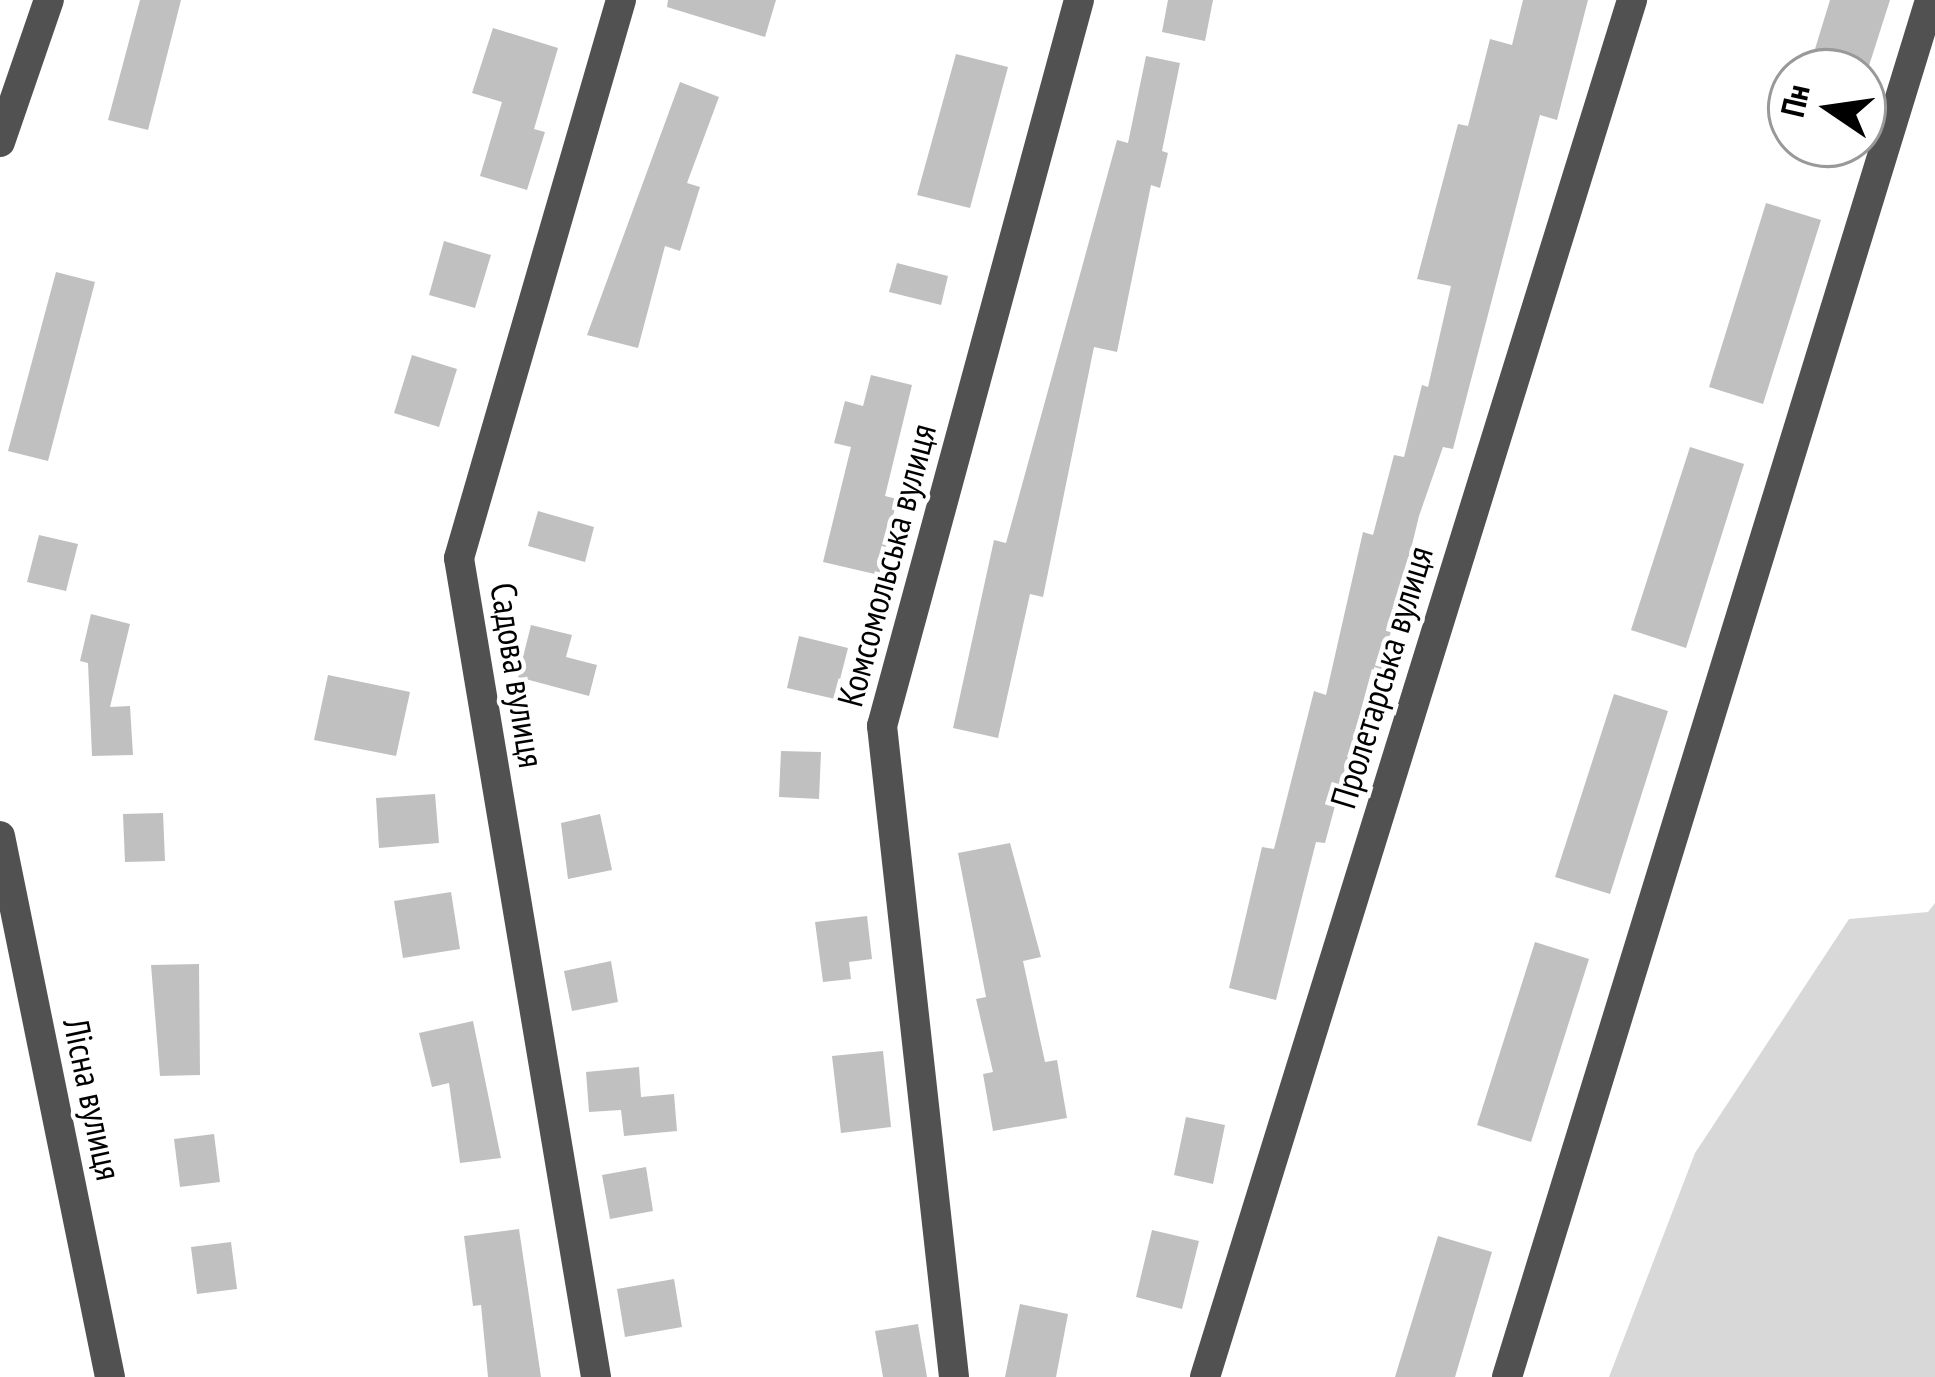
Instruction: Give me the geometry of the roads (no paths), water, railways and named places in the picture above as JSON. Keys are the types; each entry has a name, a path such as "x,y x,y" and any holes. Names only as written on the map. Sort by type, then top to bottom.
{"street":[{"path":"0,142 50,0"},
{"name":"Садова вулиця","path":"596,1377 460,558 621,0"},
{"name":"Комсомольська вулиця","path":"954,1377 882,726 1079,0"},
{"name":"Пролетарська вулиця","path":"1205,1377 1632,0"},
{"path":"1507,1377 1930,0"},
{"name":"Лісна вулиця","path":"0,836 110,1377"}]}
